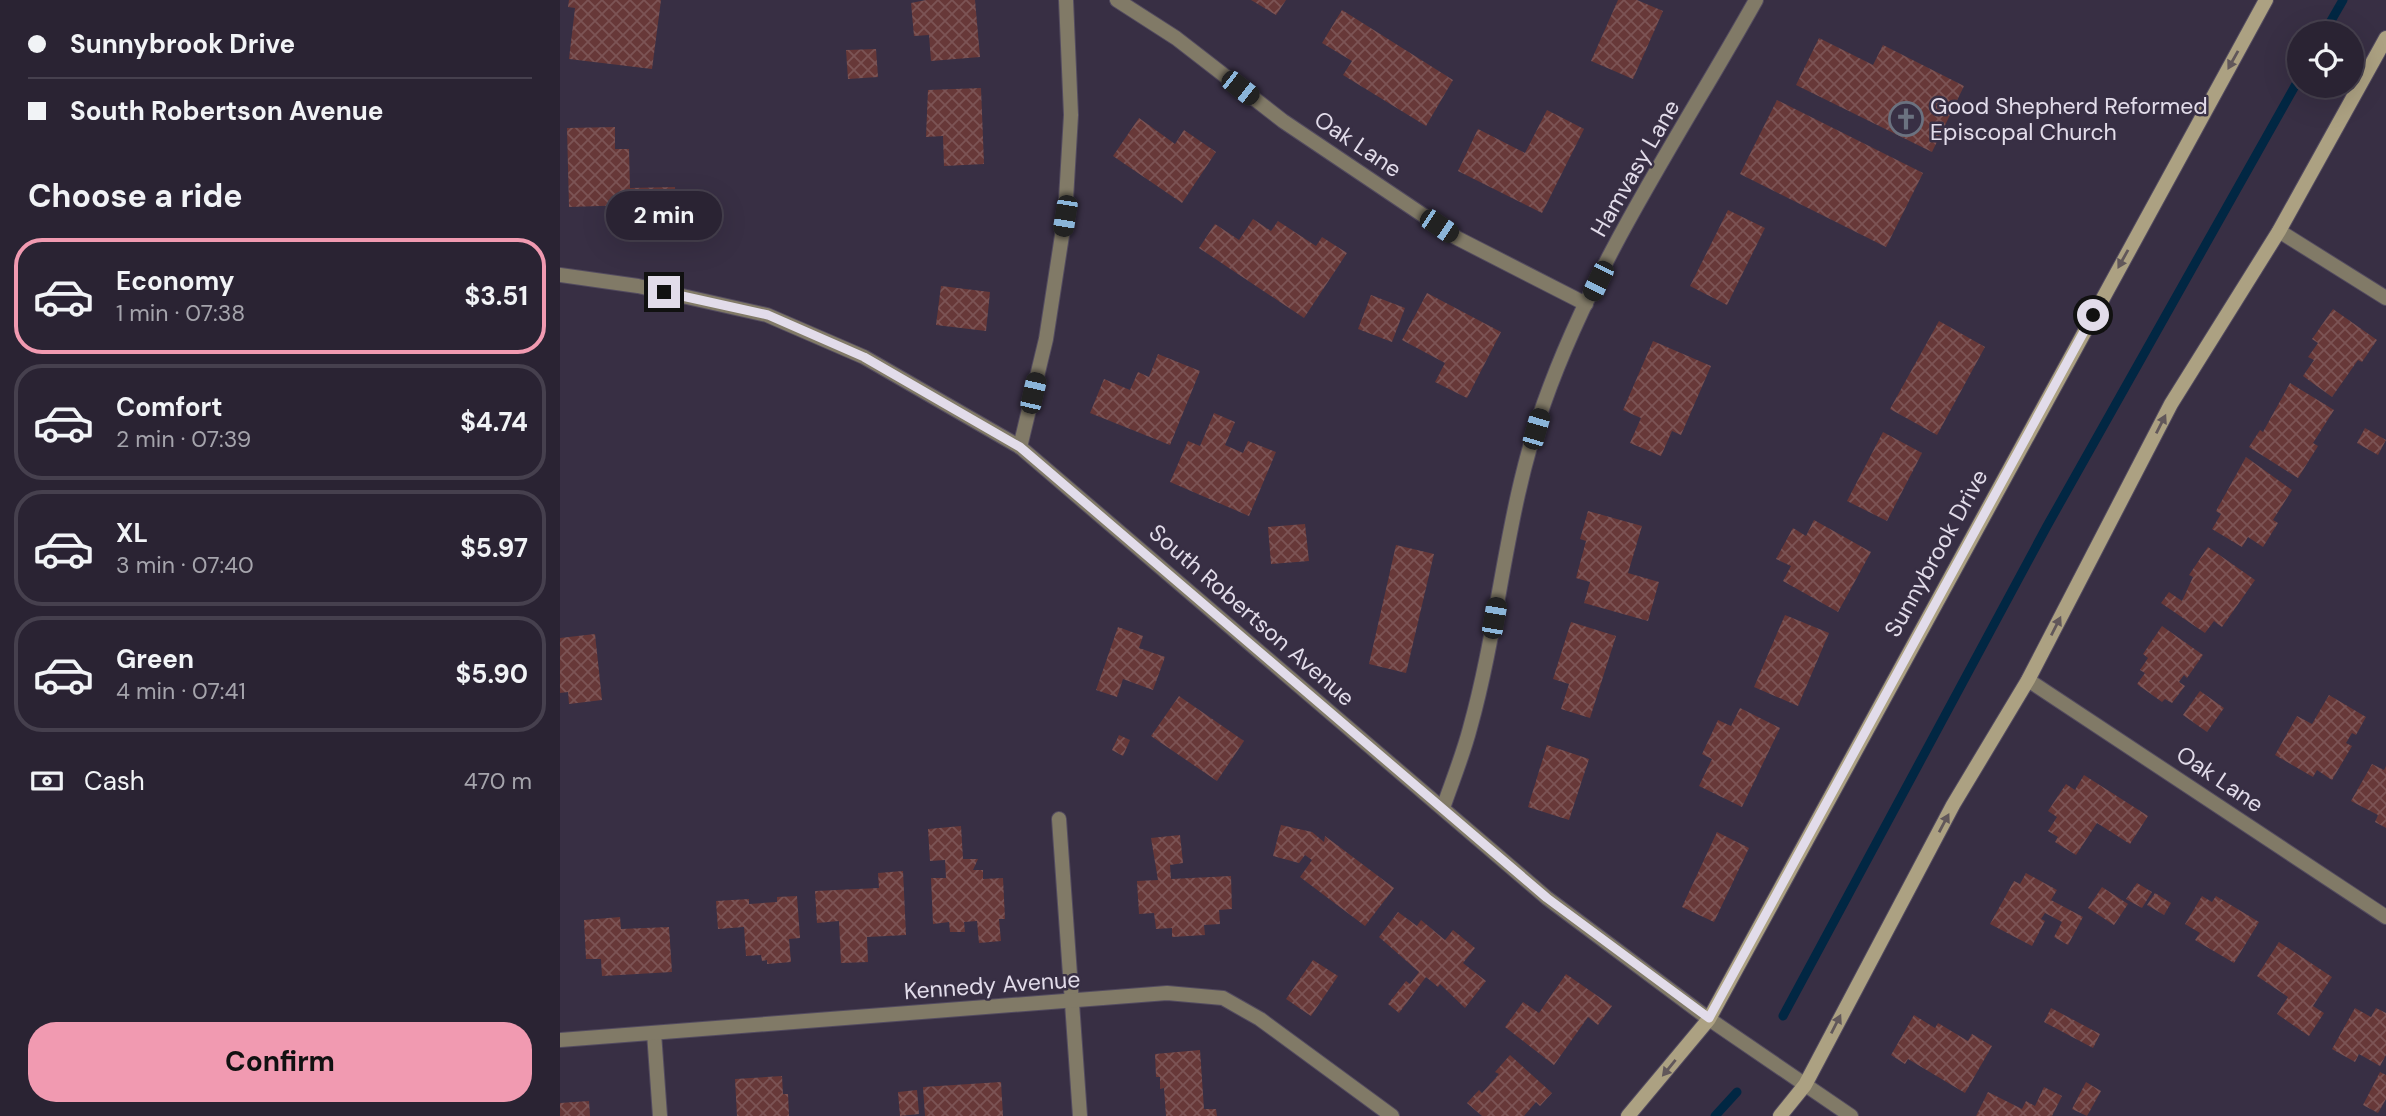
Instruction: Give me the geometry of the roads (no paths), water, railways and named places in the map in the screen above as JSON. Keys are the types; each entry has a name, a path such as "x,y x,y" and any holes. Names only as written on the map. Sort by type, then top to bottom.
{"main road":[{"name":"Sunnybrook Drive","path":"1629,1116 1709,1018 2266,0"},
{"path":"1780,1116 1805,1085 1953,805 2028,680 2171,404 2279,231 2386,38"}],"street":[{"path":"1020,447 1046,339 1065,216 1071,115 1066,0"},
{"name":"Oak Lane","path":"1117,0 1176,38 1283,121 1457,238 1586,304"},
{"name":"Hamvasy Lane","path":"1443,808 1470,728 1514,509 1544,403 1586,304 1633,211 1756,0"},
{"path":"2279,231 2386,298"},
{"name":"South Robertson Avenue","path":"560,275 638,286 768,315 864,357 1020,447 1547,898 1709,1018 1851,1116"},
{"name":"Oak Lane","path":"2028,680 2386,917"},
{"path":"1059,819 1080,1116"},
{"name":"Kennedy Avenue","path":"560,1040 1167,993 1223,999 1259,1019 1392,1116"},
{"path":"654,1033 660,1116"}],"waterway":[{"path":"2331,21 2343,0"},
{"path":"1783,1016 2047,526 2288,98"},
{"path":"1715,1116 1737,1092"}],"place":[{"name":"Good Shepherd Reformed Episcopal Church","path":"1906,119"}]}
